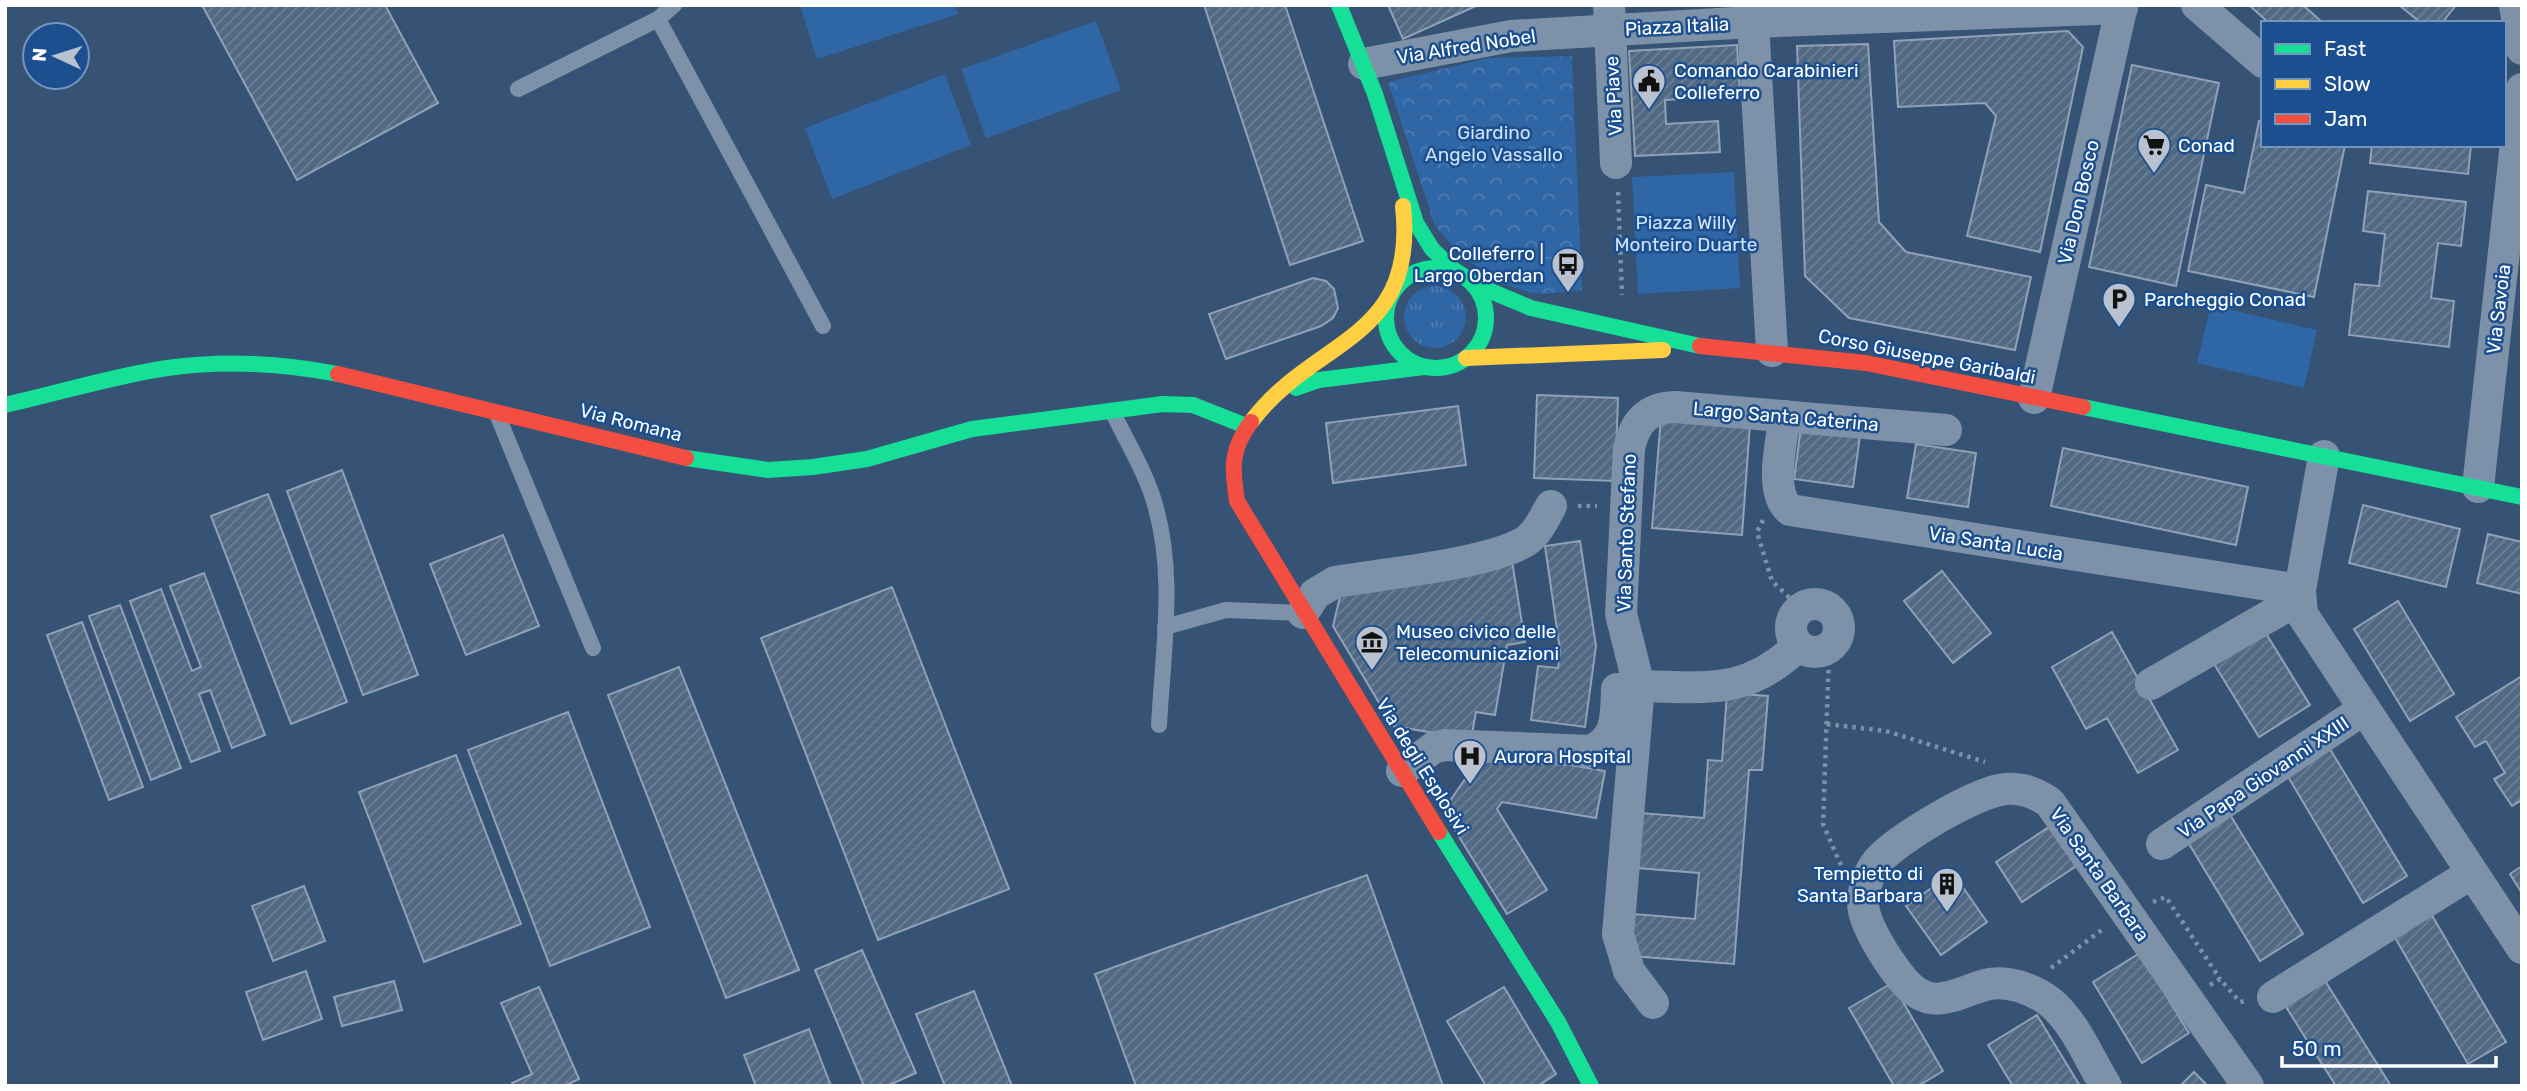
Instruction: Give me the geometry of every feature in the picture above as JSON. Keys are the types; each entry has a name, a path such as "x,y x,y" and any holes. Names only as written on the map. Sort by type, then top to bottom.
{"main road":[{"name":"Corso Giuseppe Garibaldi","path":"1339,5 1364,64 1416,223 1425,241 1437,255 1467,279 1500,299 1523,307 1703,347 1772,351 1866,363 2522,497"},
{"name":"Corso Giuseppe Garibaldi","path":"1392,295 1403,259 1406,234 1398,163"},
{"path":"1466,358 1482,336 1486,318 1479,293 1467,279 1441,268 1412,274 1392,295 1387,310 1391,339 1405,356 1424,367 1446,366 1466,358 1602,354 1703,347"},
{"name":"Via degli Esplosivi","path":"1392,295 1354,336 1274,395 1246,426 1232,462 1234,492 1303,613 1558,1022 1585,1081"},
{"name":"Via Romana","path":"5,405 138,373 189,365 239,362 336,373 700,461 768,470 867,459 972,429 1113,413 1163,404 1193,405 1246,426"},
{"name":"Via degli Esplosivi","path":"1274,395 1319,380 1424,367"}],"street":[{"path":"2197,5 2261,60"},
{"path":"2515,5 2522,49"},
{"path":"1772,351 1752,14 2122,7"},
{"name":"Via Don Bosco","path":"2034,398 2122,7"},
{"name":"Piazza Italia","path":"1609,18 1752,14"},
{"name":"Via Alfred Nobel","path":"1364,64 1491,38 1609,18"},
{"name":"Via Piave","path":"1609,18 1616,163"},
{"name":"Via Savoia","path":"2478,487 2522,89"},
{"name":"Largo Santa Caterina","path":"1635,428 1646,414 1662,407 1947,430"},
{"path":"1779,484 1785,416"},
{"name":"Via Santo Stefano","path":"1635,428 1629,448 1620,614 1639,686 1618,934 1625,961 1653,1003"},
{"path":"2151,684 2299,595 2324,456"},
{"name":"Via Santa Lucia","path":"1779,484 1784,505 1800,513 2299,595"},
{"path":"1303,613 1315,594 1335,582 1478,557 1514,547 1535,532 1551,506"},
{"name":"Via Papa Giovanni XXIII","path":"2299,595 2306,621 2522,948"},
{"path":"1639,686 1713,687 1742,682 1773,669 1814,647 1838,634 1839,626 1832,611 1817,604 1801,608 1791,626 1814,647"},
{"path":"1402,771 1433,748 1444,745 1590,751 1607,743 1616,717 1620,614"},
{"name":"Via Papa Giovanni XXIII","path":"2162,844 2364,709"},
{"name":"Via Santa Barbara","path":"2106,1086 2058,1010 2024,988 2006,984 1985,985 1947,1000 1928,998 1903,980 1875,937 1865,913 1866,886 1877,862 1902,842 1975,797 2003,789 2030,791 2050,803 2248,1086"},
{"path":"2273,997 2472,873"}],"lane":[{"path":"518,89 658,19 674,5"},
{"path":"658,19 823,326"},
{"path":"495,411 593,648"},
{"path":"1113,413 1147,482 1157,513 1166,563 1159,725"},
{"path":"1165,627 1226,610 1303,613"}],"path":[{"path":"1616,163 1624,330"},
{"path":"1779,484 1757,532 1772,581 1801,608"},
{"path":"1551,506 1626,505"},
{"path":"1814,647 1827,724 1823,824 1846,875"},
{"path":"1827,724 1886,731 1990,763"},
{"path":"2024,988 2126,911 2166,897 2220,979 2240,1002 2273,997"},
{"path":"2188,1000 2220,979"}],"green space":[{"path":"800,5 955,5 958,14 817,59"},
{"path":"1096,21 1121,90 986,138 961,69"},
{"name":"Giardino Angelo Vassallo","path":"1572,56 1582,290 1528,292 1502,282 1475,265 1451,245 1434,223 1388,82 1488,58"},
{"path":"945,74 971,145 832,199 805,128"},
{"name":"Piazza Willy Monteiro Duarte","path":"1734,172 1740,288 1638,294 1632,177"},
{"path":"1435,286 1457,295 1466,317 1457,339 1435,348 1413,339 1404,317 1413,295"},
{"path":"2211,305 2317,330 2304,388 2197,363"}],"building":[{"path":"202,5 385,5 438,103 297,180"},
{"path":"1204,5 1285,5 1363,241 1290,265"},
{"path":"1388,5 1478,5 1403,39"},
{"path":"2249,5 2303,5 2321,21 2267,21"},
{"path":"2399,5 2456,5 2444,21 2419,21"},
{"path":"2068,31 2083,47 2040,252 1967,236 1996,116 1985,103 1898,107 1894,41"},
{"path":"1868,44 1879,222 1906,252 2031,277 2015,350 1849,318 1805,276 1797,46"},
{"name":"Comando Carabinieri Colleferro","path":"1737,45 1740,96 1665,100 1666,124 1718,121 1720,152 1635,156 1629,51"},
{"name":"Conad","path":"2132,65 2219,83 2176,286 2089,267"},
{"path":"2259,121 2261,147 2345,147 2314,297 2188,271 2206,185 2244,193"},
{"path":"2372,147 2471,147 2468,174 2370,163"},
{"path":"2368,191 2466,202 2461,246 2438,243 2431,298 2454,301 2449,347 2349,335 2355,284 2379,286 2385,234 2363,231"},
{"path":"1313,278 1326,281 1334,289 1338,308 1333,318 1321,326 1226,359 1209,314"},
{"path":"1537,395 1618,398 1615,481 1534,478"},
{"path":"1458,406 1466,465 1333,483 1326,423"},
{"path":"1661,417 1750,424 1742,535 1652,528"},
{"path":"1801,427 1860,436 1853,487 1794,479"},
{"path":"1916,444 1976,453 1968,507 1907,498"},
{"path":"2063,448 2248,487 2236,545 2051,506"},
{"path":"342,470 418,675 363,695 287,491"},
{"path":"268,494 347,702 291,724 211,516"},
{"path":"2363,505 2460,529 2446,587 2349,563"},
{"path":"2488,534 2522,542 2522,594 2477,583"},
{"path":"503,535 539,626 466,655 430,564"},
{"path":"1580,541 1596,646 1585,727 1531,720 1538,666 1558,668 1560,650 1545,546"},
{"path":"1512,561 1525,642 1507,645 1495,715 1476,712 1471,739 1393,726 1333,626 1342,588"},
{"path":"1942,571 1991,633 1953,663 1904,601"},
{"path":"204,573 265,735 232,748 210,690 199,694 220,751 191,762 130,601 161,589 192,671 201,667 170,586"},
{"path":"892,587 1009,889 878,940 761,638"},
{"path":"2398,601 2454,694 2410,721 2354,629"},
{"path":"120,605 181,768 151,780 89,616"},
{"path":"82,622 143,787 109,800 47,635"},
{"path":"2262,627 2310,705 2259,737 2211,659"},
{"path":"2112,632 2178,750 2138,773 2107,718 2086,729 2052,667"},
{"path":"679,667 799,970 726,998 608,695"},
{"path":"2522,676 2522,800 2512,806 2494,779 2505,773 2486,741 2475,747 2456,717"},
{"path":"1727,693 1768,696 1762,770 1749,770 1734,964 1631,956 1634,914 1695,919 1699,873 1637,868 1641,813 1704,818 1708,760 1722,761"},
{"path":"568,712 650,927 550,966 468,750"},
{"path":"2330,749 2407,876 2363,903 2287,775"},
{"path":"1485,750 1605,771 1596,818 1502,802 1497,809 1547,890 1507,914 1443,811"},
{"path":"456,755 521,924 424,962 359,792"},
{"path":"2226,808 2303,934 2260,961 2183,834"},
{"path":"2055,823 2081,863 2022,902 1996,862"},
{"path":"2522,866 2522,893 2510,874"},
{"name":"Tempietto di Santa Barbara","path":"1953,873 1987,922 1941,955 1906,906"},
{"path":"1367,875 1443,1086 1136,1086 1095,974"},
{"path":"304,886 325,941 273,961 252,906"},
{"path":"2430,912 2506,1042 2468,1064 2393,934"},
{"path":"862,950 916,1073 887,1086 864,1086 815,970"},
{"path":"2140,953 2189,1033 2142,1063 2093,982"},
{"path":"306,971 322,1019 263,1040 246,992"},
{"path":"2322,976 2391,1086 2336,1086 2308,1042 2283,1002"},
{"path":"394,981 402,1010 342,1026 334,997"},
{"path":"1892,983 1943,1071 1918,1086 1894,1086 1849,1008"},
{"path":"539,987 579,1079 564,1086 513,1086 512,1083 532,1074 501,1003"},
{"path":"1504,987 1556,1074 1538,1086 1486,1086 1447,1021"},
{"path":"974,991 1012,1086 945,1086 916,1014"},
{"path":"2037,1015 2080,1086 2013,1086 1997,1060 1988,1045"},
{"path":"809,1029 831,1086 756,1086 744,1055"},
{"path":"2194,1072 2208,1086 2180,1086"}],"traffic: fast":[{"path":"1339,5 1375,94 1416,223 1432,249 1453,269 1476,285 1531,308 1700,346"},
{"path":"1436,268 1455,272 1471,283 1482,299 1486,318 1482,337 1471,353 1455,364 1436,368 1417,364 1401,353 1390,337 1386,318 1390,299 1401,283 1417,272 1436,268"},
{"path":"5,405 126,375 167,368 253,364 338,374"},
{"path":"1296,388 1319,380 1424,367"},
{"path":"686,458 768,470 813,467 867,459 972,429 1163,404 1193,405 1246,426"},
{"path":"2083,407 2522,497"},
{"path":"1439,832 1558,1022 1591,1086"}],"traffic: slow":[{"path":"1251,422 1276,394 1356,333 1378,312 1394,285 1403,251 1403,206"},
{"path":"1466,358 1663,350"}],"traffic: jam":[{"path":"1700,346 1866,363 2083,407"},
{"path":"338,374 686,458"},
{"path":"1251,422 1239,442 1234,460 1237,501 1439,832"}],"place":[{"name":"Comando Carabinieri Colleferro","path":"1649,111"},
{"name":"Conad","path":"2154,175"},
{"name":"Colleferro | Largo Oberdan","path":"1568,294"},
{"name":"Parcheggio Conad","path":"2119,329"},
{"name":"Museo civico delle Telecomunicazioni","path":"1372,672"},
{"name":"Aurora Hospital","path":"1470,786"},
{"name":"Tempietto di Santa Barbara","path":"1947,914"}]}
